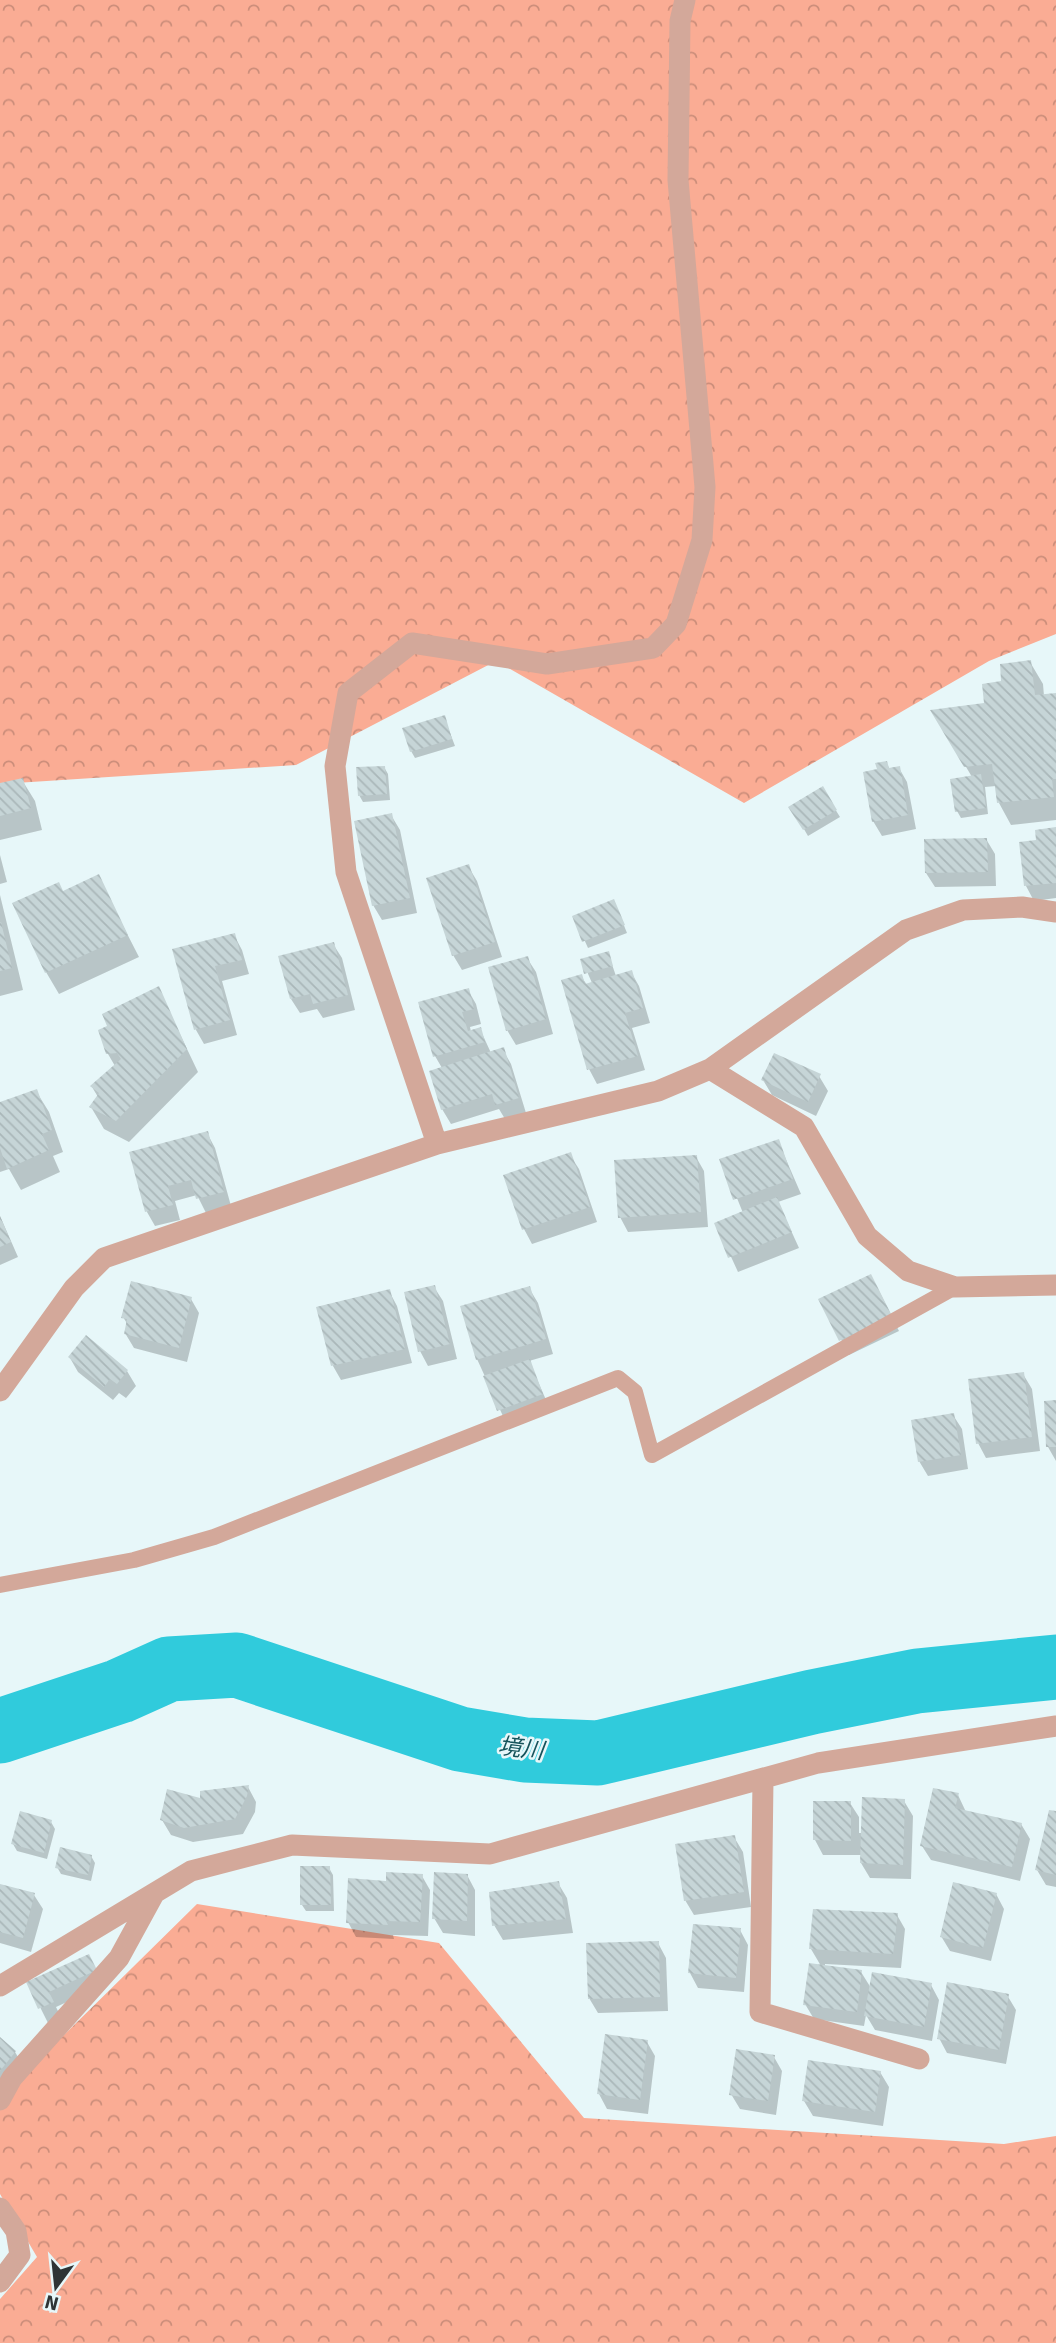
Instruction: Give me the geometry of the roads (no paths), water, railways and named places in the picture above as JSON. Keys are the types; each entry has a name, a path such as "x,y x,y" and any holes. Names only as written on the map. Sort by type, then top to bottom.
{"street":[{"path":"437,1144 346,872 335,766 348,694 412,643 547,664 653,648 676,624 702,540 705,487 678,180 681,21 685,0"},
{"path":"0,1391 74,1288 104,1258 437,1144 658,1091 710,1069 906,930 963,910 1022,907 1056,912"},
{"path":"710,1069 804,1127 867,1236 908,1271 955,1287 1056,1285"},
{"path":"0,1986 191,1871 292,1845 490,1854 818,1763 1056,1726"},
{"path":"763,1779 760,2012 919,2059"},
{"path":"0,2101 12,2078 119,1958 155,1892"},
{"path":"0,2208 16,2231 20,2255 0,2282"}],"lane":[{"path":"0,1585 134,1560 214,1537 618,1378 635,1392 652,1455 955,1287"}],"waterway":[{"name":"境川","path":"0,1731 120,1691 169,1669 237,1665 460,1739 525,1750 598,1753 812,1702 917,1681 1056,1667"}]}
